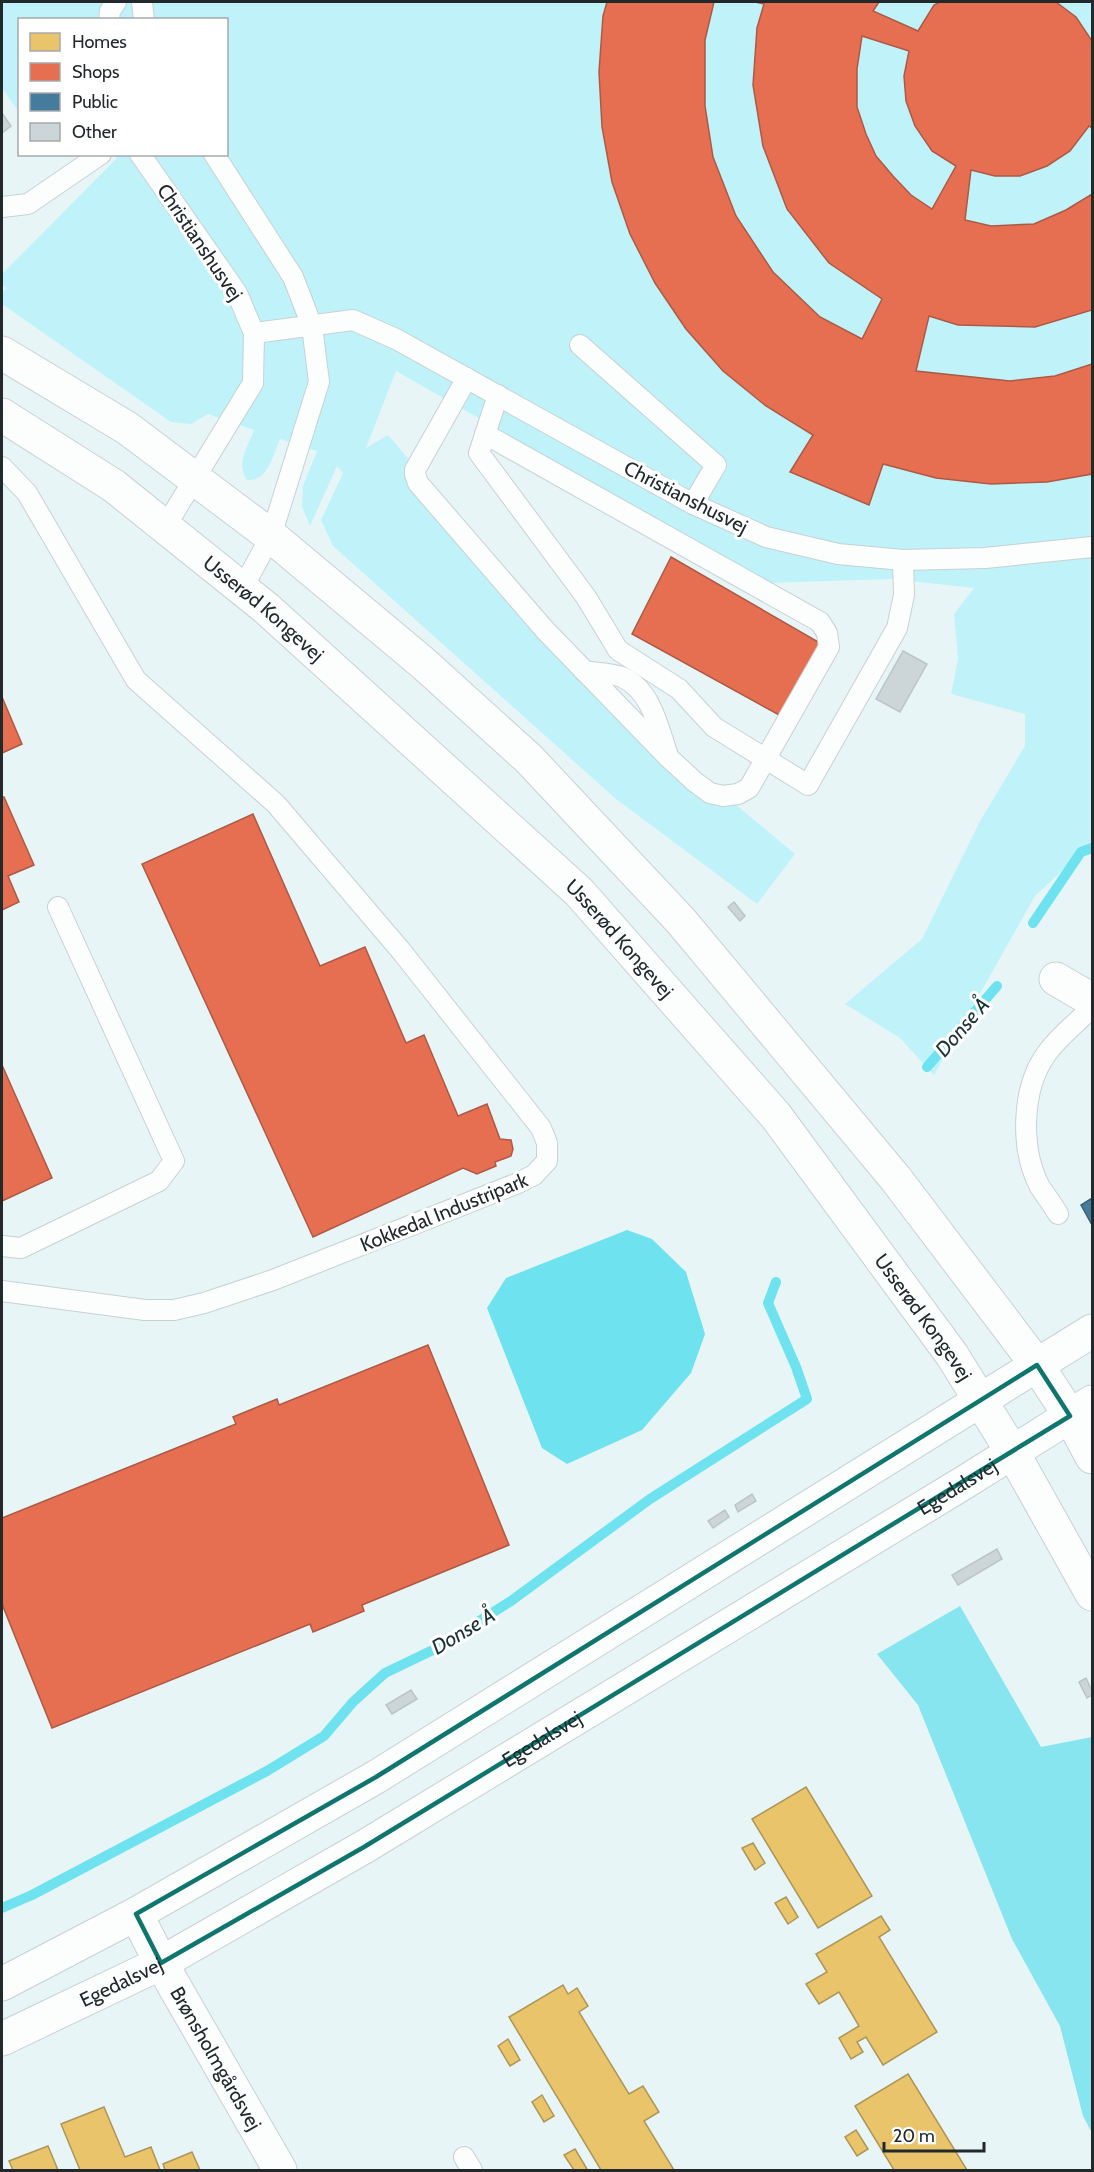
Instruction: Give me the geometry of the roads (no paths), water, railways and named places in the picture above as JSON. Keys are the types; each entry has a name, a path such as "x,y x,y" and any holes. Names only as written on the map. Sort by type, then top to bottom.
{"main road":[{"path":"2,353 127,428 271,536 423,663 529,759 681,921 896,1179 1037,1365 1081,1409 1092,1457"},
{"name":"Usserød Kongevej","path":"2,415 114,486 266,608 579,892 776,1116 952,1355 1013,1453 1092,1594"},
{"path":"1056,979 1092,1000"},
{"path":"2,1984 136,1914 376,1777 1092,1331"},
{"name":"Egedalsvej","path":"2,2039 161,1963 364,1847 1013,1453 1081,1409"},
{"name":"Brønsholmgårdsvej","path":"136,1914 161,1963 280,2170"}],"lane":[{"path":"109,18 110,11 116,2"},
{"path":"142,2 144,18"},
{"path":"2,207 28,204 98,156"},
{"name":"Christianshusvej","path":"141,156 237,293 254,333 253,383 165,527"},
{"path":"215,156 293,277 312,326 320,382 271,536 242,589"},
{"name":"Christianshusvej","path":"254,333 353,320 396,339 693,504 766,537 838,554 903,560 985,558 1092,546"},
{"path":"580,345 716,465 693,504"},
{"path":"467,378 415,470 416,479 545,630 669,758 710,793 723,796 738,794 749,788 829,647 827,633 820,622 485,434"},
{"path":"498,395 479,453 586,597 618,650 679,689 714,727 808,785 897,628 904,595 903,560"},
{"name":"Kokkedal Industripark","path":"2,467 27,493 136,680 276,804 402,952 502,1077 541,1128 547,1143 547,1161 534,1175 519,1183 283,1276 204,1303 174,1310 146,1310 2,1290"},
{"path":"2,1246 21,1248 149,1187 159,1181 174,1161 58,907"},
{"path":"1058,1214 1040,1185 1028,1153 1026,1119 1032,1085 1046,1054 1092,1006"}],"waterway":[{"name":"Donse Å","path":"1033,923 1081,852 1092,848"},
{"name":"Donse Å","path":"927,1067 997,986"},
{"name":"Donse Å","path":"2,1908 32,1895 267,1771 324,1736 353,1702 385,1673 435,1649 511,1601 650,1499 807,1399 796,1367 768,1303 776,1282"}]}
